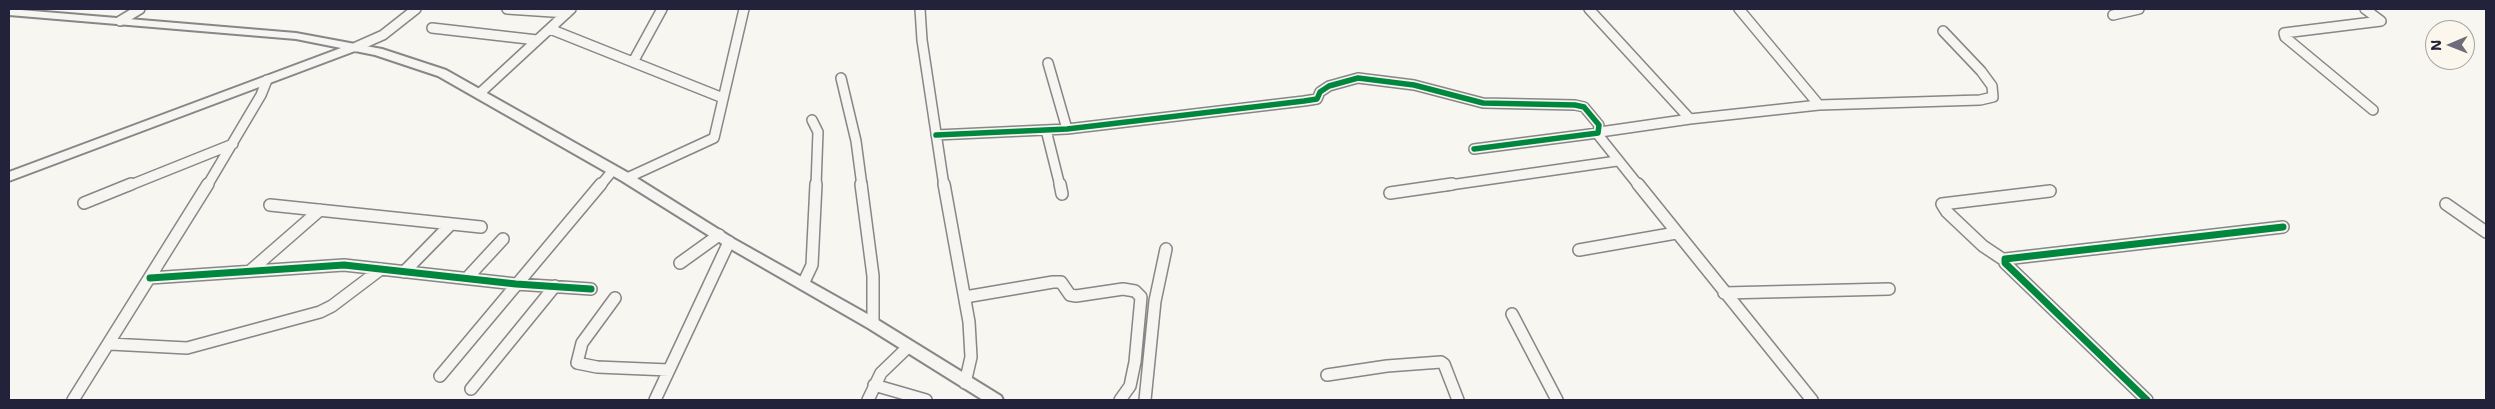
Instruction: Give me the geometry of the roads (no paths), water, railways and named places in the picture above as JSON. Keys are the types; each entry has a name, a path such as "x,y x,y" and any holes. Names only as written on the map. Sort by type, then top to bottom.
{"main road":[{"path":"9,12 296,36 356,47 400,58 442,73 627,178 724,239 873,324 995,400"},
{"path":"9,177 356,47"}],"street":[{"path":"120,20 140,9"},
{"path":"356,47 382,35 416,9"},
{"path":"507,9 569,11"},
{"path":"633,62 662,9"},
{"path":"627,178 711,141 744,9"},
{"path":"920,9 922,40 936,135 971,337 971,357 965,383"},
{"path":"1589,9 1690,119"},
{"path":"1739,9 1820,105"},
{"path":"2113,15 2139,9"},
{"path":"2365,9 2381,22 2284,33 2285,37 2373,110"},
{"path":"479,94 569,11"},
{"path":"432,28 537,40"},
{"path":"550,29 723,98"},
{"path":"1474,149 1690,119 1820,105 1980,100 1993,97 1994,92 1986,78 1943,30"},
{"path":"1048,63 1068,129"},
{"path":"841,78 856,141 873,276 873,324"},
{"path":"936,135 1068,129 1304,101 1317,99 1320,92 1329,86 1358,78 1436,90 1483,104 1584,107 1597,121 1598,133 1617,161 1812,400"},
{"path":"73,400 110,344 233,144 261,95 267,80"},
{"path":"803,284 812,265 818,132 812,120"},
{"path":"1046,130 1062,194"},
{"path":"84,203 233,144"},
{"path":"1390,193 1617,161"},
{"path":"440,376 613,170"},
{"path":"2050,191 1942,204 1947,212 1983,246 2004,260 2147,400"},
{"path":"2446,204 2486,232"},
{"path":"270,205 480,227"},
{"path":"250,271 320,210"},
{"path":"404,272 451,224"},
{"path":"2004,260 2132,243 2283,227"},
{"path":"1579,250 1676,233"},
{"path":"467,278 503,239"},
{"path":"680,264 724,239"},
{"path":"655,400 724,239"},
{"path":"1145,400 1155,301 1166,249"},
{"path":"150,278 333,265 516,284 591,289"},
{"path":"110,344 187,348 311,315 328,310 381,269"},
{"path":"965,297 1053,282 1061,282 1070,295 1076,296 1115,289 1135,291 1141,297 1134,362 1130,386 1120,400"},
{"path":"471,389 555,286"},
{"path":"1724,293 1889,289"},
{"path":"615,298 582,343 577,363 597,367 669,370"},
{"path":"1512,314 1557,400"},
{"path":"868,400 874,386 888,364 908,347"},
{"path":"1327,375 1387,366 1441,362 1444,364 1458,400"},
{"path":"874,386 897,396 926,400"}]}
